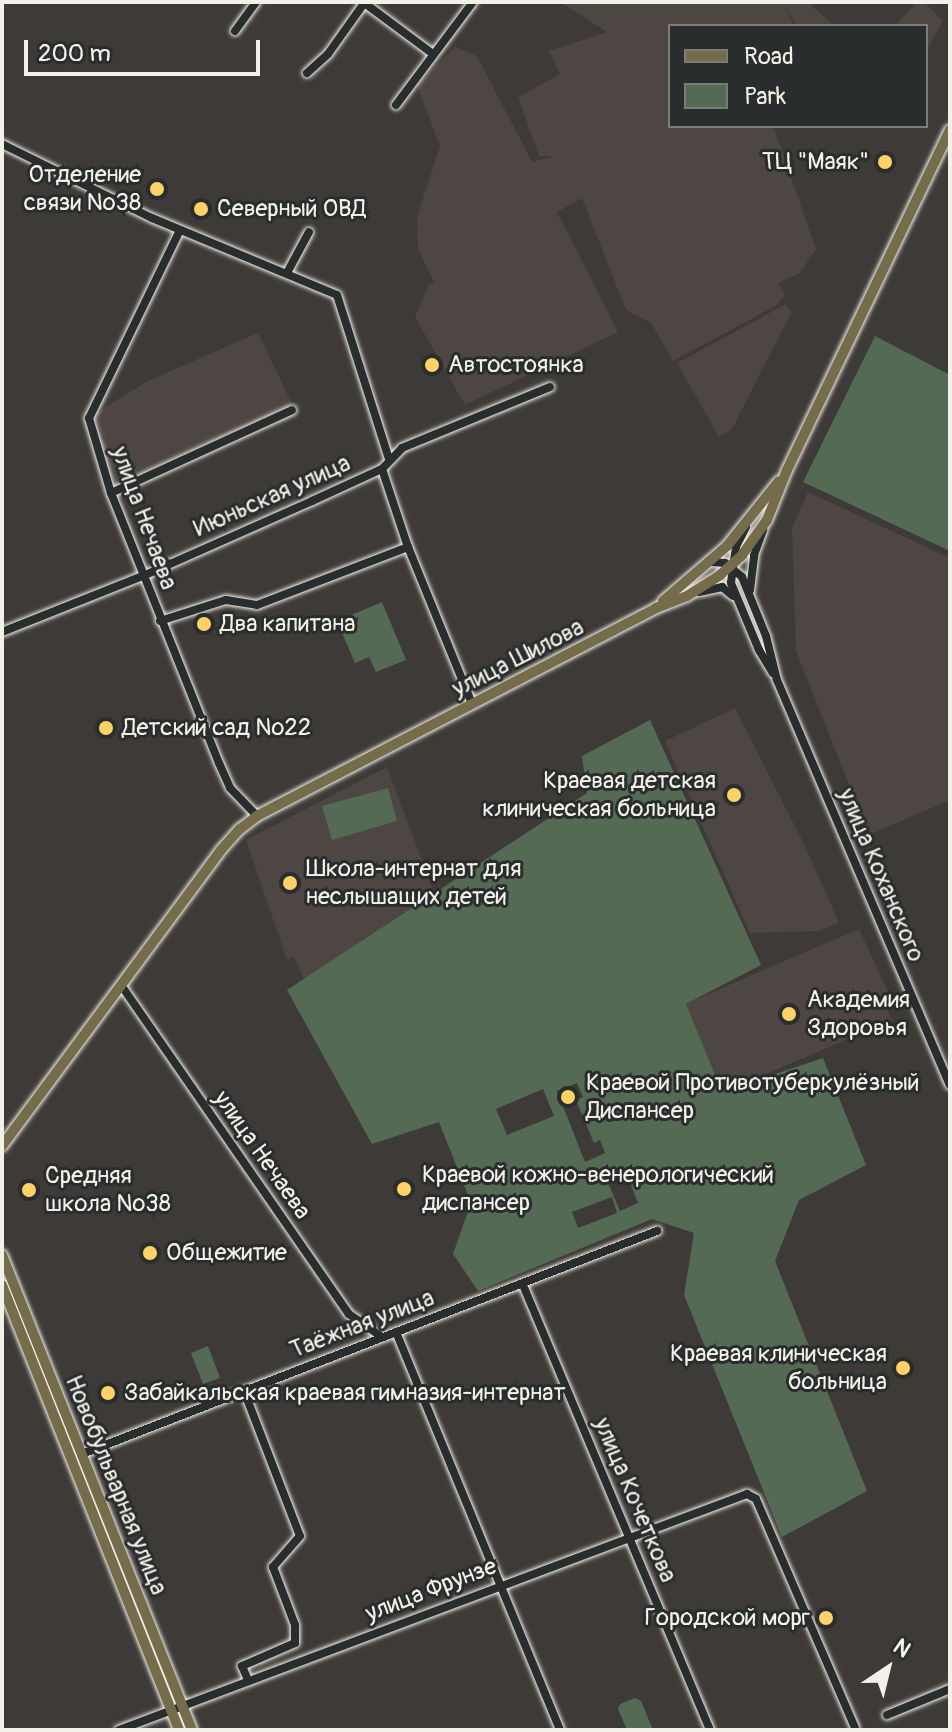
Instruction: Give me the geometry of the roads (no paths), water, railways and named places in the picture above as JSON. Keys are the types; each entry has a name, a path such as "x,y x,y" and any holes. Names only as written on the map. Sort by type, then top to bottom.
{"main road":[{"name":"улица Шилова","path":"2,1146 220,851 257,816 656,608 687,596 731,566 767,520 787,470 950,130"},
{"path":"656,608 712,562 787,470"},
{"name":"Новобульварная улица","path":"2,1255 82,1454 176,1708 179,1730"},
{"name":"Новобульварная улица","path":"2,1285 176,1708 192,1730"}],"street":[{"path":"235,31 256,2"},
{"path":"307,73 328,54 364,2 433,54"},
{"path":"396,105 473,2"},
{"path":"2,144 180,230 288,271 337,295 389,459"},
{"name":"улица Нечаева","path":"180,230 91,407 91,431 160,621 230,788 257,816"},
{"path":"288,271 309,232"},
{"name":"Июньская улица","path":"2,632 143,576 382,469 402,448 550,387"},
{"path":"111,493 292,410"},
{"name":"Июньская улица","path":"382,469 408,547 472,704"},
{"path":"754,512 736,547 731,566 737,600 777,680"},
{"path":"751,599 749,579 767,520"},
{"path":"160,621 226,600 257,605 408,547"},
{"path":"712,562 731,566 742,577 766,636 777,680"},
{"path":"687,596 722,587 737,600"},
{"name":"улица Коханского","path":"777,680 950,1085"},
{"name":"улица Нечаева","path":"121,985 349,1314 382,1337"},
{"name":"Таёжная улица","path":"82,1454 657,1231"},
{"name":"улица Кочеткова","path":"523,1285 710,1730"},
{"path":"396,1332 560,1730"},
{"path":"244,1391 300,1536 273,1567 295,1625 295,1643 242,1666 248,1680"},
{"name":"улица Фрунзе","path":"119,1730 739,1494 756,1499 858,1729"},
{"path":"887,1715 950,1689"}],"place":[{"name":"ТЦ \"Маяк\"","path":"885,162"},
{"name":"Отделение связи №38","path":"157,189"},
{"name":"Северный ОВД","path":"201,209"},
{"name":"Автостоянка","path":"432,365"},
{"name":"Два капитана","path":"204,624"},
{"name":"Детский сад №22","path":"106,728"},
{"name":"Краевая детская клиническая больница","path":"734,795"},
{"name":"Школа-интернат для неслышащих детей","path":"290,883"},
{"name":"Академия Здоровья","path":"789,1014"},
{"name":"Краевой Противотуберкулёзный Диспансер","path":"568,1097"},
{"name":"Краевой кожно-венерологический диспансер","path":"404,1189"},
{"name":"Средняя школа №38","path":"29,1190"},
{"name":"Общежитие","path":"150,1253"},
{"name":"Краевая клиническая больница","path":"903,1368"},
{"name":"Забайкальская краевая гимназия-интернат","path":"108,1393"},
{"name":"Городской морг","path":"826,1618"}]}
